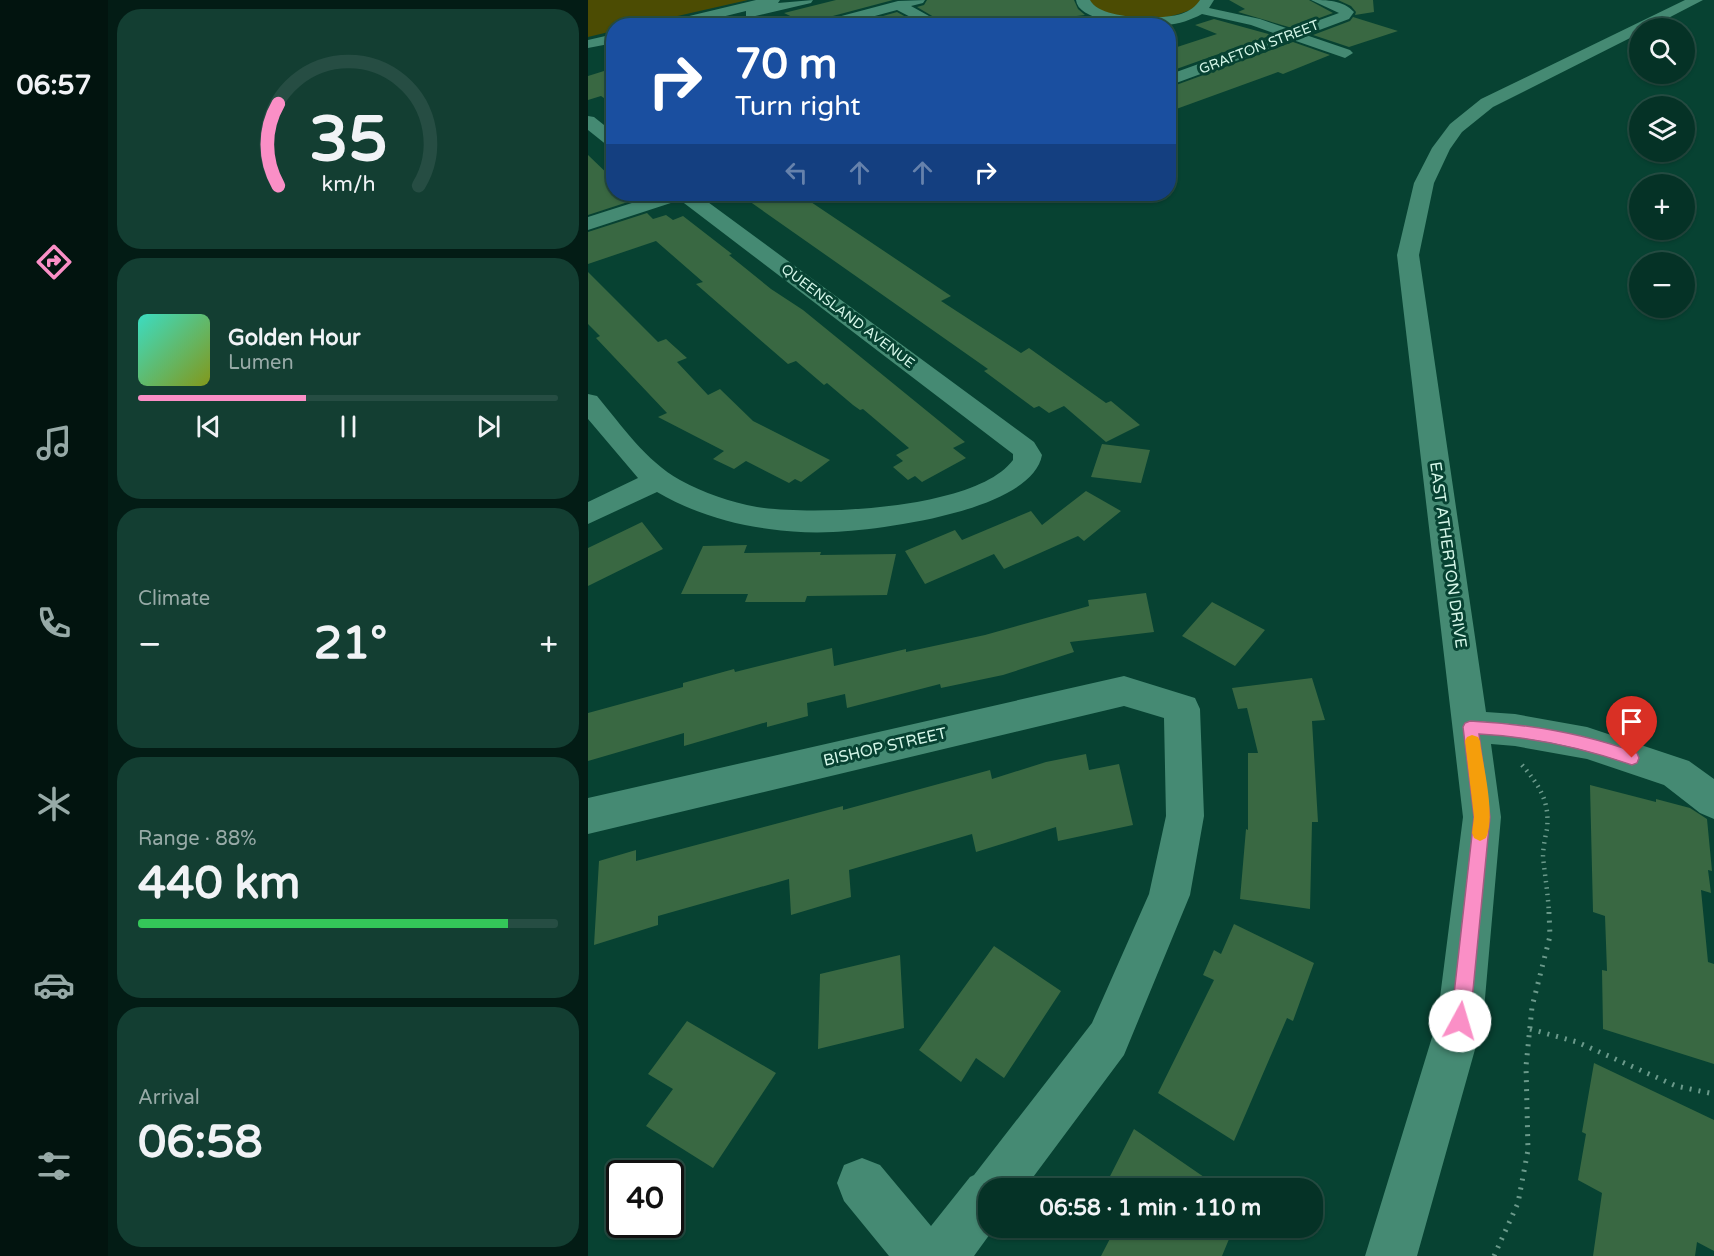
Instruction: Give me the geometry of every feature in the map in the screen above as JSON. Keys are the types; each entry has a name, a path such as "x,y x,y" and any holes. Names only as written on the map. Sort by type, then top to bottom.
{"street":[{"path":"698,18 773,0"},
{"path":"733,18 806,0"},
{"path":"850,18 918,0"},
{"path":"1083,0 1083,4 1100,18"},
{"name":"GRAFTON STREET","path":"1176,78 1344,16 1348,10 1318,0"},
{"name":"EAST ATHERTON DRIVE","path":"1391,1256 1460,1021 1482,817 1408,255 1424,183 1441,148 1456,128 1487,102 1696,0"},
{"path":"898,5 924,18"},
{"path":"1175,18 1186,16 1204,5 1345,53"},
{"path":"588,44 606,40"},
{"path":"588,52 606,48"},
{"path":"588,121 606,137"},
{"path":"588,145 606,142"},
{"path":"588,224 657,201"},
{"name":"QUEENSLAND AVENUE","path":"658,480 729,512 813,523 877,519 943,505 990,489 1010,479 1025,466 1028,455 1011,438 694,201"},
{"path":"588,402 627,449 658,480 588,514"},
{"name":"BISHOP STREET","path":"588,816 1124,692 1182,709 1185,816 1169,896 1108,1039 1002,1178"},
{"path":"1470,727 1515,730 1587,743 1676,773 1714,801"},
{"path":"862,1183 922,1256"},
{"path":"941,1256 978,1208"}],"path":[{"path":"1494,1256 1518,1203 1528,1150 1526,1066 1534,999 1550,936 1544,855 1548,818 1546,801 1539,785 1522,765"},
{"path":"1530,1029 1576,1042 1676,1086 1714,1094"}],"shaded area":[{"path":"588,0 748,0 669,18 606,18 606,33 588,37"},
{"path":"1088,0 1200,0 1199,6 1186,12 1160,18 1123,17 1096,11"}],"building":[{"path":"836,0 893,0 825,18 794,18 784,13"},
{"path":"927,0 1074,0 1078,9 1085,15 1060,18 936,18 917,7 924,5"},
{"path":"1229,0 1309,0 1333,13 1292,28 1238,12 1245,9"},
{"path":"1338,0 1373,0 1374,12 1355,15 1356,12 1351,6"},
{"path":"897,12 908,18 876,18"},
{"path":"1353,17 1398,31 1349,47 1313,35 1350,21"},
{"path":"1214,19 1272,35 1176,69 1176,47 1217,34 1195,25"},
{"path":"1293,42 1330,55 1283,74 1278,72 1176,109 1176,85"},
{"path":"606,72 606,99 601,96 588,100 588,76"},
{"path":"588,155 606,172 606,201 631,201 588,215"},
{"path":"749,201 809,201 951,296 941,301 1021,353 1029,348 1106,403 1111,401 1140,425 1106,442 1064,406 1049,413 1039,406 1034,408 984,371 988,369"},
{"path":"647,213 653,219 666,215 673,220 683,216 732,254 729,255 771,289 803,310 965,442 953,448 966,458 922,482 915,476 908,480 893,467 903,461 896,455 909,448 863,409 860,410 853,405 827,383 824,385 796,361 788,364 696,284 703,282 656,241 588,264 588,232"},
{"path":"588,272 658,342 666,339 687,358 677,362 708,395 720,389 753,421 830,460 801,482 795,479 789,483 746,461 734,469 713,459 724,451 658,417 667,413 596,338 600,336 588,324"},
{"path":"1102,444 1150,450 1141,483 1091,477"},
{"path":"1086,491 1121,511 1084,541 1078,536 1004,569 994,554 925,584 905,551 955,530 962,540 1031,511 1042,525"},
{"path":"642,522 663,549 588,586 588,548"},
{"path":"747,545 744,553 896,554 887,595 807,596 805,602 745,602 748,594 681,594 703,546"},
{"path":"1146,593 1154,632 1070,642 1074,652 1003,675 941,688 940,684 847,708 845,694 807,703 808,716 767,727 767,722 684,746 684,733 588,761 588,713 683,687 683,683 734,669 735,672 832,648 834,666 906,649 906,652 985,635 1089,606 1088,600"},
{"path":"1212,602 1265,630 1235,666 1182,636"},
{"path":"1312,678 1325,720 1312,721 1318,822 1312,822 1310,909 1240,899 1246,829 1248,830 1248,753 1258,753 1247,708 1238,709 1232,688"},
{"path":"1086,754 1089,770 1119,764 1133,825 1058,841 1056,827 976,852 972,834 849,870 851,897 791,915 789,879 658,916 658,925 594,945 599,861 636,850 636,861 843,806 843,810 990,770 992,779 1046,762"},
{"path":"1590,785 1690,808 1707,819 1712,871 1708,870 1711,893 1701,890 1708,962 1714,964 1714,1064 1603,1029 1602,970 1607,971 1605,916 1593,912"},
{"path":"1234,924 1314,963 1293,1021 1287,1018 1234,1141 1158,1093 1214,980 1203,975 1214,950 1221,954"},
{"path":"994,946 1061,991 1004,1078 976,1058 961,1082 919,1050"},
{"path":"900,955 904,1028 818,1049 820,974"},
{"path":"687,1021 776,1073 713,1168 646,1126 673,1089 648,1074"},
{"path":"1594,1063 1714,1120 1714,1251 1697,1242 1695,1256 1593,1256 1602,1193 1578,1180 1586,1134 1582,1132"},
{"path":"1134,1129 1205,1178 1109,1178"},
{"path":"1110,1238 1229,1238 1222,1256 1101,1256"}],"slow traffic":[{"path":"1472,741 1482,817 1480,833"}],"route":[{"path":"1460,1021 1482,817 1470,727 1515,730 1587,743 1632,758"}]}
